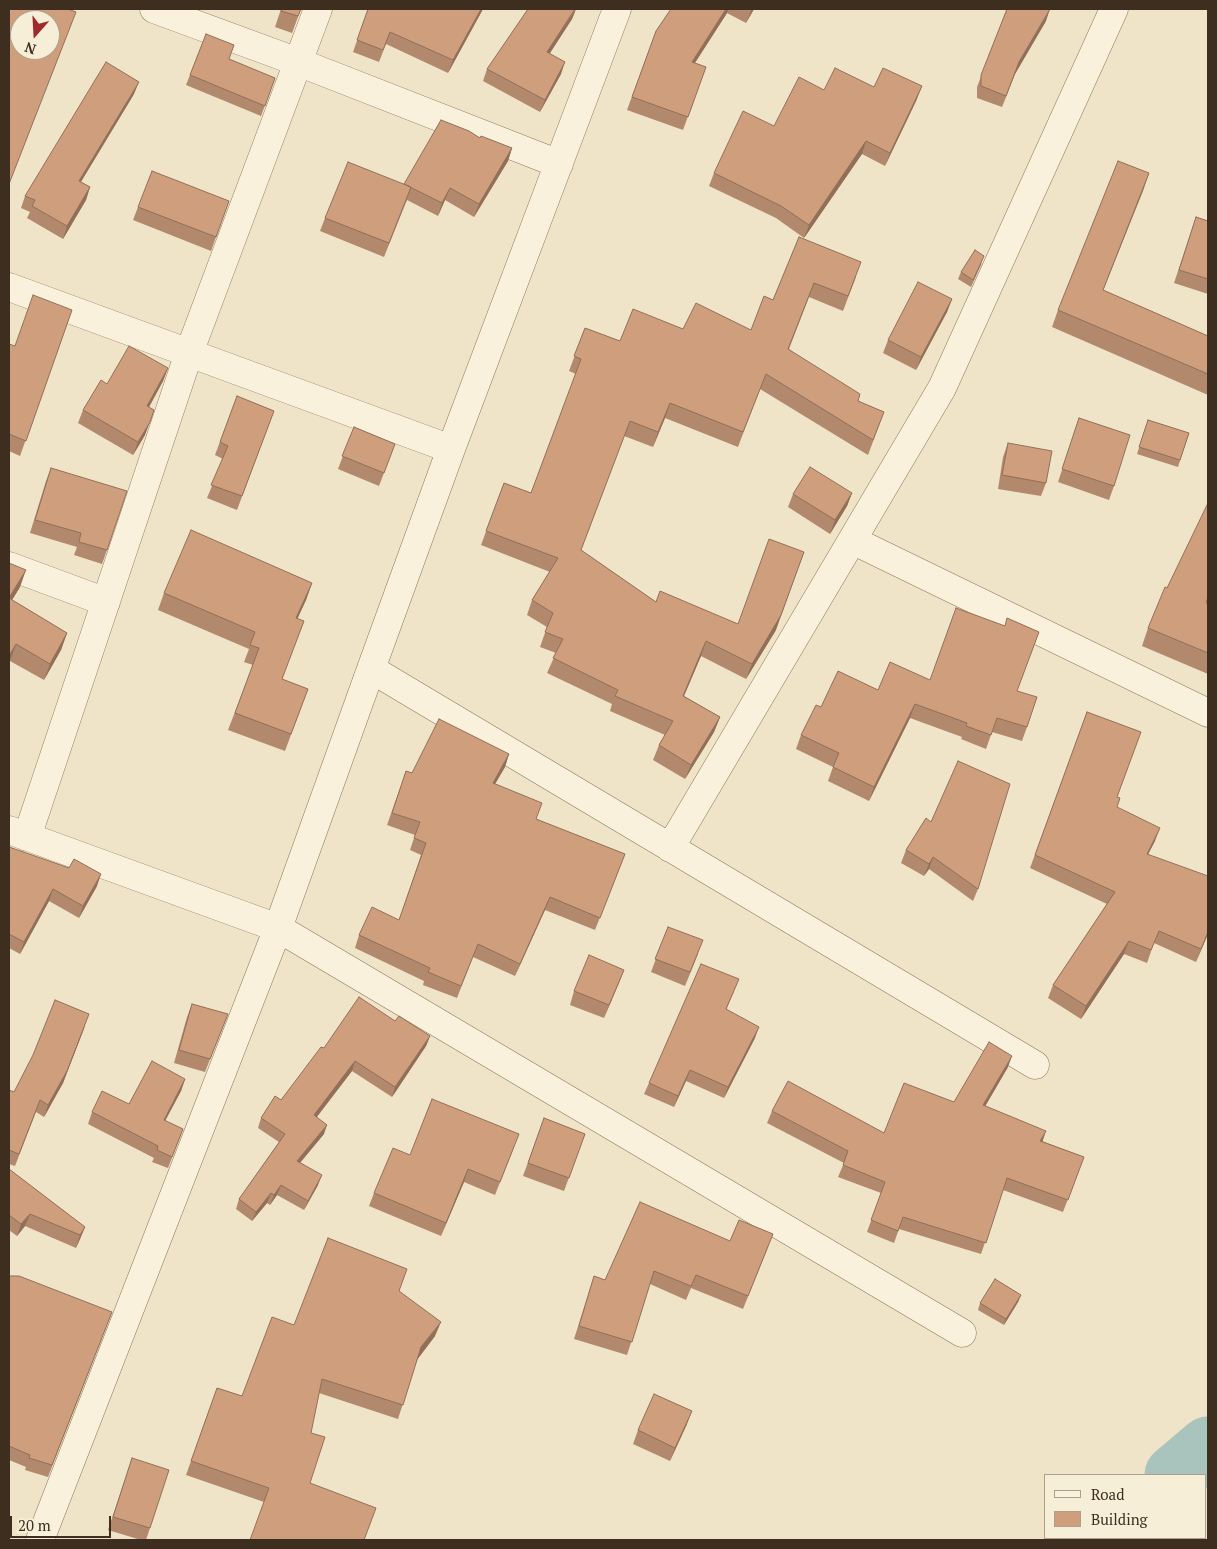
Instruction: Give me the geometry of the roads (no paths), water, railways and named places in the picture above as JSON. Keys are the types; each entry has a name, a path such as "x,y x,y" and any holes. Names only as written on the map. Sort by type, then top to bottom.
{"street":[{"path":"154,9 298,62 558,164"},
{"path":"318,9 189,353 106,602 18,834 278,928 962,1333"},
{"path":"40,1540 278,928 451,449 617,9"},
{"path":"670,848 942,388 1114,9"},
{"path":"9,286 451,449"},
{"path":"852,540 1208,714"},
{"path":"9,566 106,602"},
{"path":"371,668 1035,1064"}],"waterway":[{"path":"1176,1474 1208,1447"}]}
